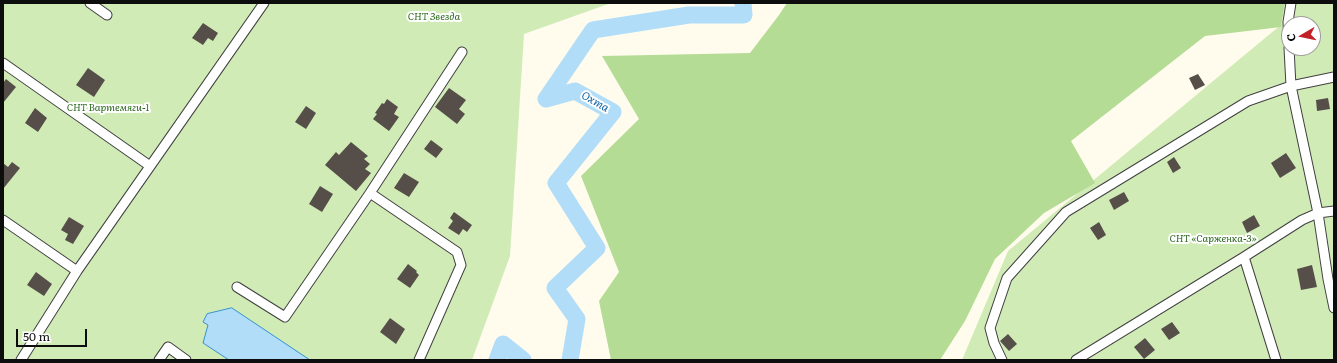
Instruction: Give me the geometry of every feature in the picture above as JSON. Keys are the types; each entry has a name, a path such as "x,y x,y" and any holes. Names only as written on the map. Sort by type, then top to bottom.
{"street":[{"path":"90,3 107,15"},
{"path":"21,360 77,271 264,3"},
{"path":"1289,16 1291,3"},
{"path":"237,287 285,317 370,193 462,52"},
{"path":"1289,56 1291,86 1318,213 1334,308"},
{"path":"3,63 150,166"},
{"path":"1002,360 994,343 990,328 1007,278 1066,212 1248,101 1291,86 1334,77"},
{"path":"370,193 457,252 461,265 419,360"},
{"path":"1076,360 1302,220 1318,213 1334,211"},
{"path":"3,220 77,271"},
{"path":"1244,257 1276,360"},
{"path":"159,360 168,348 186,360"}],"green space":[{"path":"3,3 611,3 524,34 510,256 472,360 3,360"},
{"path":"787,3 1285,3 1283,16 1281,16 1281,27 1205,36 1071,141 1095,183 1044,213 995,259 965,321 940,360 611,360 599,301 619,272 581,176 639,119 602,56 750,53"},
{"name":"СНТ «Сарженка-3»","path":"1285,3 1334,3 1334,360 962,360 1008,251 1281,25 1281,56 1321,56 1321,16 1283,16"}],"water":[{"path":"232,308 310,360 229,360 203,343 208,325 203,322 207,314"}],"building":[{"path":"203,23 218,33 213,41 208,38 203,45 192,38"},
{"path":"88,68 105,80 94,97 76,85"},
{"path":"1198,74 1205,85 1195,90 1189,78"},
{"path":"6,79 16,87 3,103 3,83"},
{"path":"449,88 466,100 459,109 465,114 457,124 435,107"},
{"path":"1328,98 1330,109 1317,111 1316,100"},
{"path":"387,99 398,107 394,114 399,117 389,131 373,119 382,103 384,104"},
{"path":"306,106 316,113 306,129 295,122"},
{"path":"35,108 47,118 38,132 25,123"},
{"path":"431,140 443,149 436,158 424,149"},
{"path":"351,142 368,156 364,159 370,164 365,169 371,173 356,191 325,165 336,152 339,155"},
{"path":"1286,153 1296,168 1280,178 1271,163"},
{"path":"1174,157 1181,168 1173,173 1167,162"},
{"path":"12,162 20,168 3,189 3,163 8,167"},
{"path":"404,173 419,182 409,197 394,188"},
{"path":"320,186 333,194 322,212 309,204"},
{"path":"1124,192 1129,201 1114,210 1109,200"},
{"path":"454,212 472,225 467,232 463,229 459,235 448,228 453,221 450,218"},
{"path":"1254,215 1260,226 1247,233 1242,222"},
{"path":"69,217 84,226 73,244 65,240 68,234 61,230"},
{"path":"1099,222 1106,235 1098,240 1090,228"},
{"path":"408,264 417,271 416,272 419,275 410,288 397,279"},
{"path":"1312,265 1317,287 1301,290 1297,269"},
{"path":"36,272 52,284 44,296 27,285"},
{"path":"390,318 405,329 396,344 380,332"},
{"path":"1172,322 1180,333 1169,340 1161,329"},
{"path":"1008,334 1017,344 1009,351 1000,341"},
{"path":"1145,338 1155,350 1144,359 1134,347"}],"waterway":[{"name":"Охта","path":"570,360 577,319 555,288 597,248 556,183 613,112 575,91 546,99 593,30 689,15 744,15 743,3"},
{"name":"Охта","path":"497,360 503,344 523,360"}],"park label":[{"name":"СНТ Звезда","path":"434,17"},
{"name":"СНТ Вартемяги-1","path":"108,108"}]}
